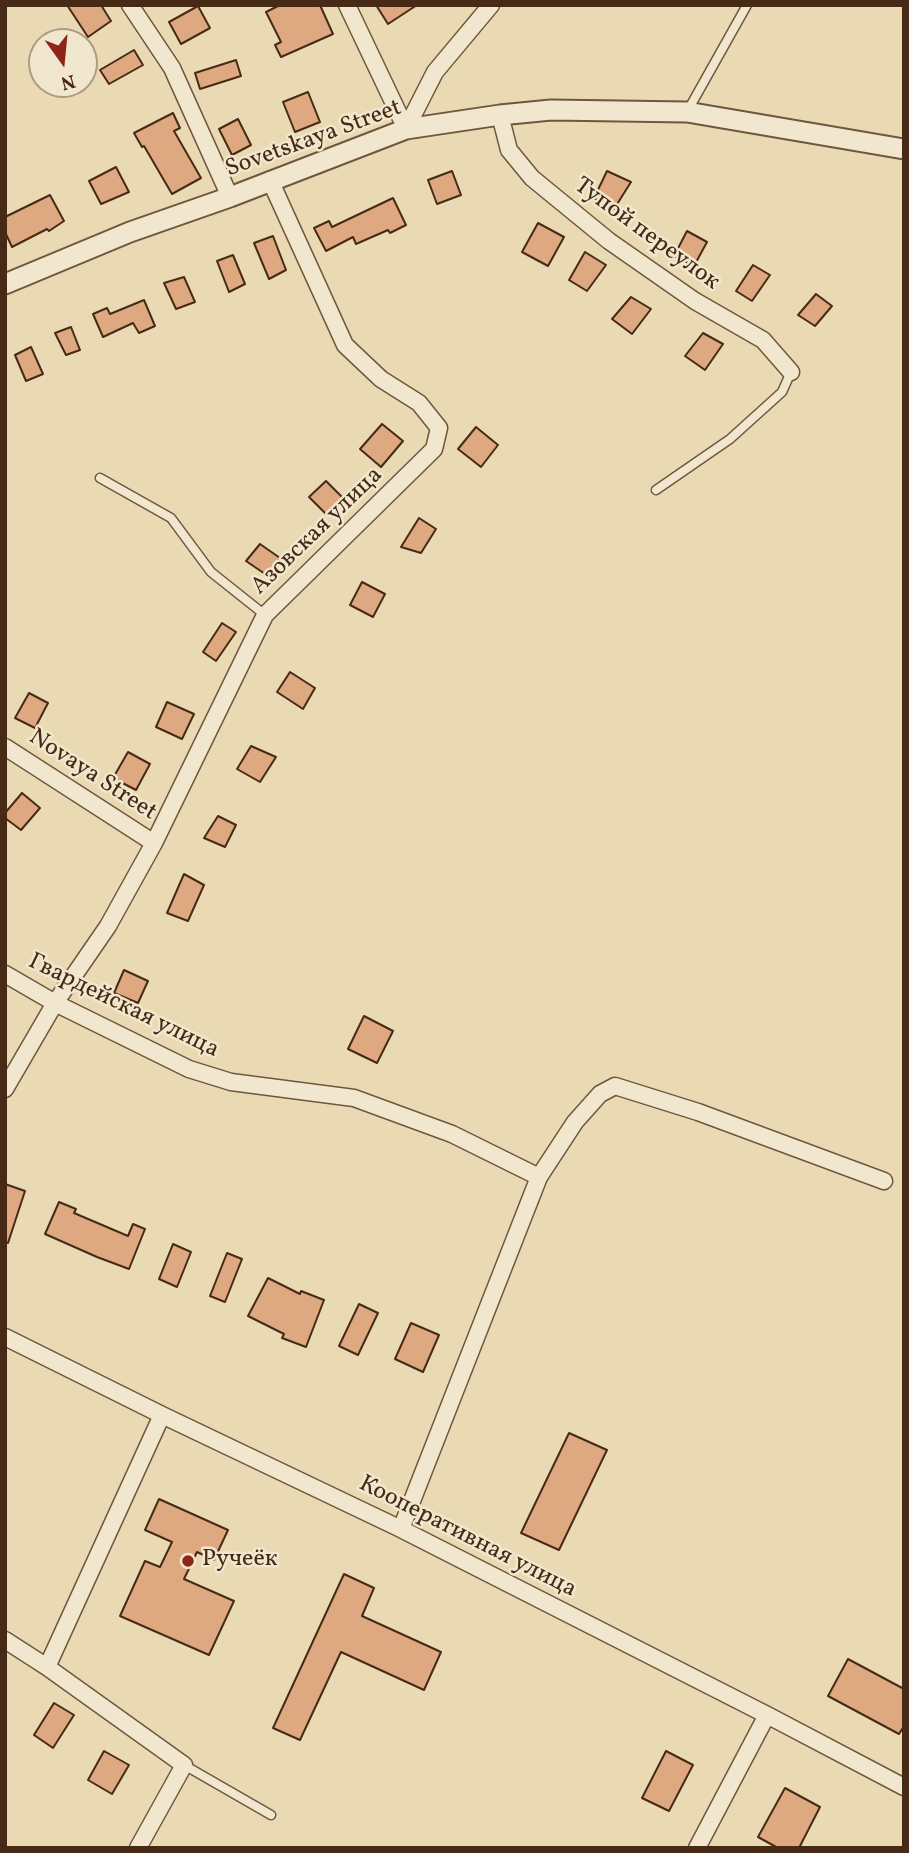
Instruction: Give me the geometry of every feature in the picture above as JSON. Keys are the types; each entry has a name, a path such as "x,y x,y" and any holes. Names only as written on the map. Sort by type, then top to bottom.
{"street":[{"path":"130,5 172,68 230,197"},
{"path":"347,5 406,129"},
{"path":"406,129 435,72 491,5"},
{"name":"Sovetskaya Street","path":"5,284 130,232 230,197 406,129 551,110 687,112 904,149"},
{"name":"Тупой переулок","path":"500,115 509,150 532,178 609,241 685,294 762,340 790,372"},
{"name":"Азовская улица","path":"5,1089 55,1003 108,926 154,843 265,615 434,449 439,428 419,403 382,379 345,345 270,180"},
{"name":"Novaya Street","path":"5,747 154,843"},
{"name":"Гвардейская улица","path":"5,974 55,1003 189,1069 231,1082 354,1098 452,1134 539,1177"},
{"path":"401,1529 539,1177 575,1122 600,1094 615,1086 698,1112 884,1181"},
{"name":"Кооперативная улица","path":"5,1337 401,1529 904,1787"},
{"path":"47,1667 162,1415"},
{"path":"5,1640 184,1765 138,1848"},
{"path":"697,1848 766,1715"}],"lane":[{"path":"687,112 747,5"},
{"path":"656,490 730,439 782,392 790,372"},
{"path":"100,478 171,518 211,572 265,615"},
{"path":"184,1765 271,1815"}],"building":[{"path":"67,5 101,5 111,21 98,30 82,28"},
{"path":"280,5 320,5 333,34 281,57 275,45 281,42 266,12"},
{"path":"376,5 417,5 388,24"},
{"path":"198,6 210,28 181,44 169,22"},
{"path":"134,50 143,65 109,84 100,70"},
{"path":"236,60 241,76 200,89 195,73"},
{"path":"308,92 320,122 295,132 283,102"},
{"path":"173,113 180,128 174,131 201,178 172,194 134,133"},
{"path":"238,119 251,145 232,155 219,129"},
{"path":"116,167 129,192 101,204 89,181"},
{"path":"452,171 461,195 437,204 428,180"},
{"path":"607,171 631,182 614,209 594,198"},
{"path":"50,195 64,221 49,231 47,229 12,247 5,232 5,217"},
{"path":"393,198 406,225 356,244 353,237 326,251 314,228 329,221 332,227"},
{"path":"538,223 564,237 548,266 522,252"},
{"path":"687,231 707,242 694,266 674,256"},
{"path":"273,236 286,270 269,279 254,243"},
{"path":"585,252 606,265 587,291 569,280"},
{"path":"233,255 245,284 229,292 217,261"},
{"path":"753,265 770,275 752,301 736,291"},
{"path":"184,277 195,302 176,309 164,283"},
{"path":"816,294 832,306 815,326 798,315"},
{"path":"631,297 651,309 632,334 612,319"},
{"path":"144,300 155,326 139,333 133,323 103,337 93,314 107,308 110,314"},
{"path":"71,327 80,350 66,355 55,333"},
{"path":"703,333 723,344 705,370 685,356"},
{"path":"31,347 43,374 26,381 15,355"},
{"path":"382,424 403,441 381,467 360,449"},
{"path":"476,427 498,445 481,467 458,449"},
{"path":"326,481 343,498 326,514 309,497"},
{"path":"419,518 436,529 421,553 401,547"},
{"path":"260,544 280,558 268,576 246,561"},
{"path":"362,582 385,594 373,617 350,605"},
{"path":"222,623 236,632 216,661 203,652"},
{"path":"290,672 315,688 303,709 277,692"},
{"path":"29,693 48,703 35,728 15,718"},
{"path":"167,702 194,714 182,739 156,727"},
{"path":"251,746 276,757 260,782 237,769"},
{"path":"128,752 150,764 136,790 113,778"},
{"path":"22,793 40,808 21,830 5,818 5,813"},
{"path":"218,816 236,825 225,847 204,838"},
{"path":"184,874 204,885 188,921 167,913"},
{"path":"124,970 148,981 138,1003 114,993"},
{"path":"364,1016 393,1031 377,1063 348,1049"},
{"path":"5,1184 25,1191 8,1243 5,1242"},
{"path":"59,1202 76,1209 74,1213 128,1236 133,1224 145,1229 129,1269 45,1234"},
{"path":"173,1244 191,1252 177,1287 159,1279"},
{"path":"227,1253 242,1259 225,1302 210,1296"},
{"path":"268,1278 300,1294 301,1291 324,1300 306,1347 282,1338 284,1334 248,1316"},
{"path":"359,1304 378,1313 358,1355 339,1346"},
{"path":"411,1323 439,1335 423,1372 395,1359"},
{"path":"569,1433 607,1450 559,1550 521,1533"},
{"path":"159,1499 228,1530 214,1560 197,1552 184,1579 234,1601 209,1655 120,1616 145,1561 160,1567 172,1542 145,1530"},
{"path":"344,1574 374,1588 362,1616 441,1652 424,1690 341,1652 300,1740 273,1728"},
{"path":"848,1659 904,1689 904,1726 899,1734 828,1696"},
{"path":"54,1703 74,1715 53,1748 34,1735"},
{"path":"104,1751 129,1765 112,1794 88,1780"},
{"path":"666,1751 693,1765 669,1811 642,1798"},
{"path":"785,1788 820,1807 799,1848 778,1848 758,1837"}],"place":[{"name":"Ручеёк","path":"188,1561"}]}
